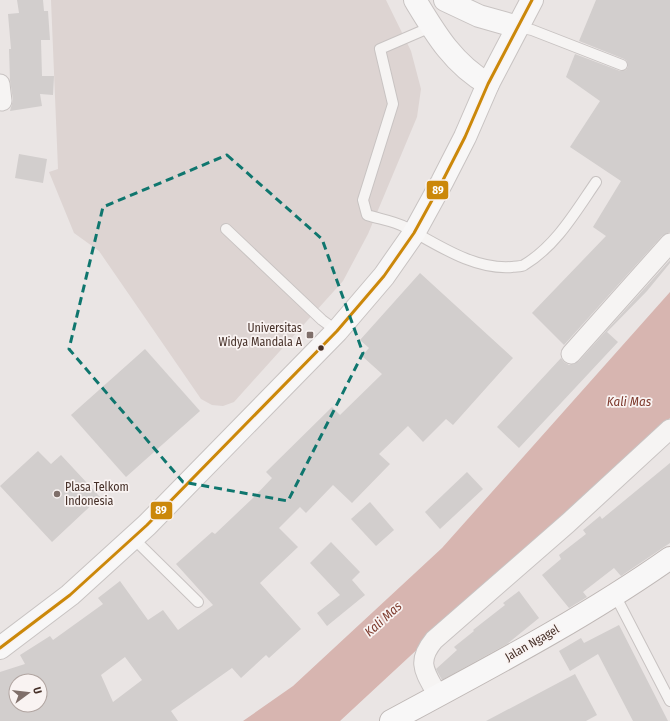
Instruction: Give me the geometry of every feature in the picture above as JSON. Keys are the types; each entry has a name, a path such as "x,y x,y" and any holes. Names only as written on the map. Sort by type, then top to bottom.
{"main road":[{"path":"415,0 431,27 454,59 472,75 488,84"},
{"path":"445,0 479,16 518,27"},
{"path":"0,648 70,594 133,538 337,331 384,276 414,233 465,137 488,84 532,0"},
{"name":"Jalan Ngagel","path":"391,721 438,696 615,595 670,558"}],"street":[{"path":"571,354 670,243"},
{"path":"438,696 428,676 423,661 425,652 434,640 568,523 670,429"}],"lane":[{"path":"431,27 380,48 393,104 363,200 367,215 404,226 414,233 477,264 500,268 523,266 542,252 567,224 596,182"},
{"path":"518,27 532,30 622,65"},
{"path":"226,229 322,320 337,331"},
{"path":"133,538 198,602"},
{"path":"615,595 670,701"}],"highlighted area":[{"path":"227,155 322,239 363,353 288,501 183,482 69,349 103,207"}],"shaded area":[{"path":"51,0 386,0 411,51 421,89 417,117 368,234 343,281 234,402 223,406 212,405 201,399 99,251 74,233 49,172 58,169"}],"water":[{"name":"Kali Mas","path":"670,292 670,418 552,532 450,619 340,721 243,721 293,686 442,548"}],"building":[{"path":"17,0 43,0 44,11 48,11 50,40 41,40 42,76 54,76 53,95 40,94 42,106 10,111 13,100 10,80 9,49 11,49 8,14 19,13"},
{"path":"596,0 670,0 670,232 662,236 564,345 532,313 606,236 593,227 621,181 570,147 600,101 566,77 575,54 620,71 626,70 628,67 627,61 624,59 579,41"},
{"path":"19,154 47,159 43,183 15,178"},
{"path":"670,260 670,263 647,291 607,332 618,342 519,448 497,427 561,358 569,365 579,361"},
{"path":"420,273 513,358 453,425 446,419 423,442 408,426 379,454 390,464 352,503 333,485 306,513 300,507 279,528 298,547 260,583 301,629 269,658 266,655 241,678 232,668 171,711 178,721 0,721 0,672 25,664 20,655 50,636 53,640 103,604 98,598 120,581 148,620 163,610 178,630 213,605 176,564 212,532 215,534 254,497 272,478 266,472 332,407 340,415 382,374 362,356 369,348 360,340","holes":["125,657 142,680 113,702 101,675"]},
{"path":"145,349 200,411 126,477 71,415"},
{"name":"Plasa Telkom Indonesia","path":"38,451 51,464 61,455 100,497 52,542 0,486"},
{"path":"670,463 670,543 621,576 614,568 583,592 587,597 569,608 542,575 561,559 559,555 586,534 583,530 600,516 602,519"},
{"path":"467,472 483,489 440,529 425,512"},
{"path":"370,502 394,530 376,546 351,519"},
{"path":"331,542 360,572 352,580 365,595 327,626 317,613 340,595 310,563"},
{"path":"519,591 539,618 507,644 442,680 436,669 457,650 454,647 505,605 503,603"},
{"path":"619,625 668,721 633,721 598,654 570,671 559,651 581,638 584,643"},
{"path":"575,674 597,715 586,721 486,721"}],"transit line":[{"name":"89","path":"0,648 70,595 147,525 337,331 384,276 414,233 442,182 465,137 488,84 532,0"}],"place":[{"name":"Universitas Widya Mandala A","path":"310,335"},
{"name":"Plasa Telkom Indonesia","path":"57,494"}]}
